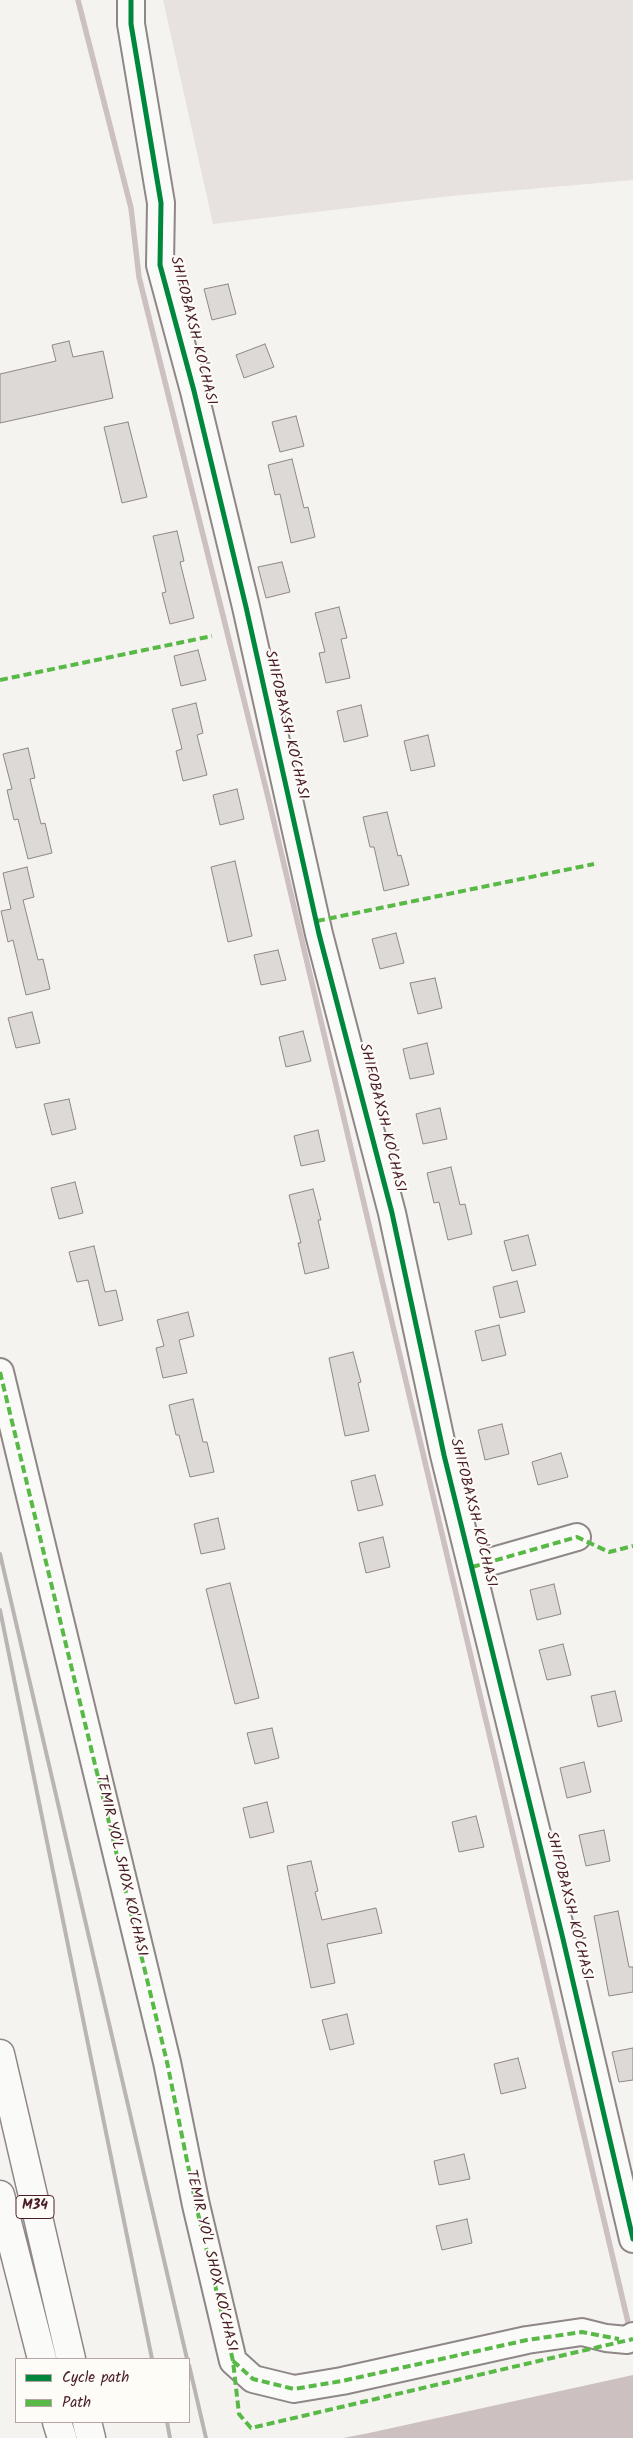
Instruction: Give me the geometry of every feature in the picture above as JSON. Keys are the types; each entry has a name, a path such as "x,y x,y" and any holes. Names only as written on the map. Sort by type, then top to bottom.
{"highway":[{"name":"M34","path":"0,2054 71,2358"},
{"name":"M34","path":"0,2195 42,2358"},
{"path":"57,2423 62,2438"},
{"path":"87,2423 91,2438"}],"street":[{"name":"SHIFOBAXSH KO'CHASI","path":"131,0 132,24 161,203 160,265 194,391 246,606 319,934 392,1213 425,1367 563,1939 633,2239"},
{"name":"TEMIR YO'L SHOX KO'CHASI","path":"0,1372 167,2062 196,2205 233,2362 254,2379 294,2389 342,2381 527,2340 582,2332 627,2340 633,2336"},
{"path":"472,1567 577,1537"}],"shaded area":[{"path":"163,0 633,0 633,180 451,196 213,224"},
{"path":"633,2375 633,2438 343,2438 369,2433"}],"building":[{"path":"228,284 236,314 212,320 204,289"},
{"path":"69,341 73,357 103,351 113,398 0,423 0,374 56,361 52,345"},
{"path":"265,344 274,367 244,378 236,355"},
{"path":"296,416 304,446 280,452 272,422"},
{"path":"128,422 147,497 122,503 104,427"},
{"path":"292,459 304,508 308,507 315,537 291,543 280,494 275,495 268,465"},
{"path":"177,531 184,561 180,562 194,618 170,624 162,593 166,592 153,536"},
{"path":"282,562 290,592 266,598 258,567"},
{"path":"339,607 347,638 341,639 350,678 326,683 319,653 325,652 315,613"},
{"path":"198,650 206,680 181,686 174,656"},
{"path":"196,703 203,733 197,735 207,775 183,781 176,751 182,749 172,709"},
{"path":"361,705 368,736 344,742 337,711"},
{"path":"428,735 435,766 411,771 404,741"},
{"path":"28,748 35,778 30,779 41,824 45,823 52,853 28,859 18,819 14,820 7,790 12,789 3,754"},
{"path":"237,789 244,819 220,825 213,795"},
{"path":"387,812 398,856 401,855 409,885 384,891 374,847 370,847 363,817"},
{"path":"235,861 252,936 228,942 211,867"},
{"path":"27,867 34,897 23,900 38,960 43,959 50,989 26,995 13,940 8,942 1,911 11,909 3,873"},
{"path":"396,933 404,963 380,969 372,939"},
{"path":"278,950 286,980 261,985 254,955"},
{"path":"435,978 442,1008 418,1014 410,983"},
{"path":"32,1012 40,1043 16,1048 8,1018"},
{"path":"303,1031 311,1061 286,1067 279,1037"},
{"path":"427,1043 434,1074 410,1079 403,1049"},
{"path":"69,1099 76,1129 52,1135 44,1104"},
{"path":"440,1108 447,1139 423,1144 416,1114"},
{"path":"318,1130 325,1161 301,1166 294,1136"},
{"path":"451,1167 460,1205 465,1204 472,1234 448,1240 439,1202 434,1203 427,1173"},
{"path":"75,1182 83,1213 59,1219 51,1188"},
{"path":"313,1189 321,1220 318,1220 329,1268 305,1274 298,1243 301,1243 289,1195"},
{"path":"528,1235 536,1265 512,1271 504,1241"},
{"path":"94,1246 105,1292 116,1290 123,1320 99,1326 88,1280 77,1282 69,1252"},
{"path":"517,1281 525,1312 500,1318 493,1287"},
{"path":"188,1312 194,1336 179,1340 187,1373 163,1378 156,1348 164,1346 157,1320"},
{"path":"499,1325 506,1355 482,1361 475,1331"},
{"path":"353,1352 361,1382 358,1383 369,1431 345,1436 329,1358"},
{"path":"193,1399 203,1442 207,1442 214,1472 190,1477 179,1435 176,1435 169,1405"},
{"path":"502,1424 509,1454 485,1460 478,1430"},
{"path":"561,1453 568,1477 538,1485 532,1462"},
{"path":"375,1475 383,1505 358,1511 351,1481"},
{"path":"218,1518 225,1549 201,1554 194,1524"},
{"path":"383,1537 390,1567 366,1573 359,1543"},
{"path":"230,1583 259,1698 235,1704 206,1589"},
{"path":"554,1584 561,1614 537,1620 530,1590"},
{"path":"563,1644 571,1675 547,1680 539,1650"},
{"path":"615,1691 622,1721 598,1727 591,1696"},
{"path":"272,1728 279,1758 255,1764 247,1733"},
{"path":"584,1762 591,1792 567,1798 560,1768"},
{"path":"267,1802 274,1832 250,1838 243,1808"},
{"path":"476,1816 484,1847 459,1852 452,1822"},
{"path":"604,1830 610,1861 586,1866 579,1835"},
{"path":"311,1861 318,1891 315,1892 322,1920 376,1908 382,1933 327,1944 335,1983 311,1988 287,1866"},
{"path":"618,1911 629,1967 633,1967 633,1992 609,1996 594,1916"},
{"path":"347,2014 354,2044 330,2050 322,2020"},
{"path":"633,2048 633,2080 619,2082 612,2052"},
{"path":"518,2058 526,2088 501,2094 494,2064"},
{"path":"464,2154 470,2179 439,2185 434,2161"},
{"path":"467,2219 472,2243 442,2250 436,2226"}],"waterway":[{"path":"78,0 131,208 139,277 269,801 628,2322"}],"railway":[{"path":"0,1554 187,2358"},
{"path":"0,1610 152,2358"},
{"path":"190,2369 206,2438"},
{"path":"167,2423 170,2438"}],"marked path":[{"path":"0,680 212,636"},
{"path":"317,921 594,864"},
{"path":"0,1372 167,2062 196,2205 233,2361 239,2414 251,2428 633,2339"},
{"path":"472,1567 577,1537 609,1552 633,1546"},
{"path":"233,2361 253,2379 294,2389 342,2381 527,2340 582,2332 619,2339"}],"cycle path":[{"path":"131,0 131,24 161,203 160,265 194,391 246,607 319,934 392,1213 444,1455 563,1939 633,2239"}]}
